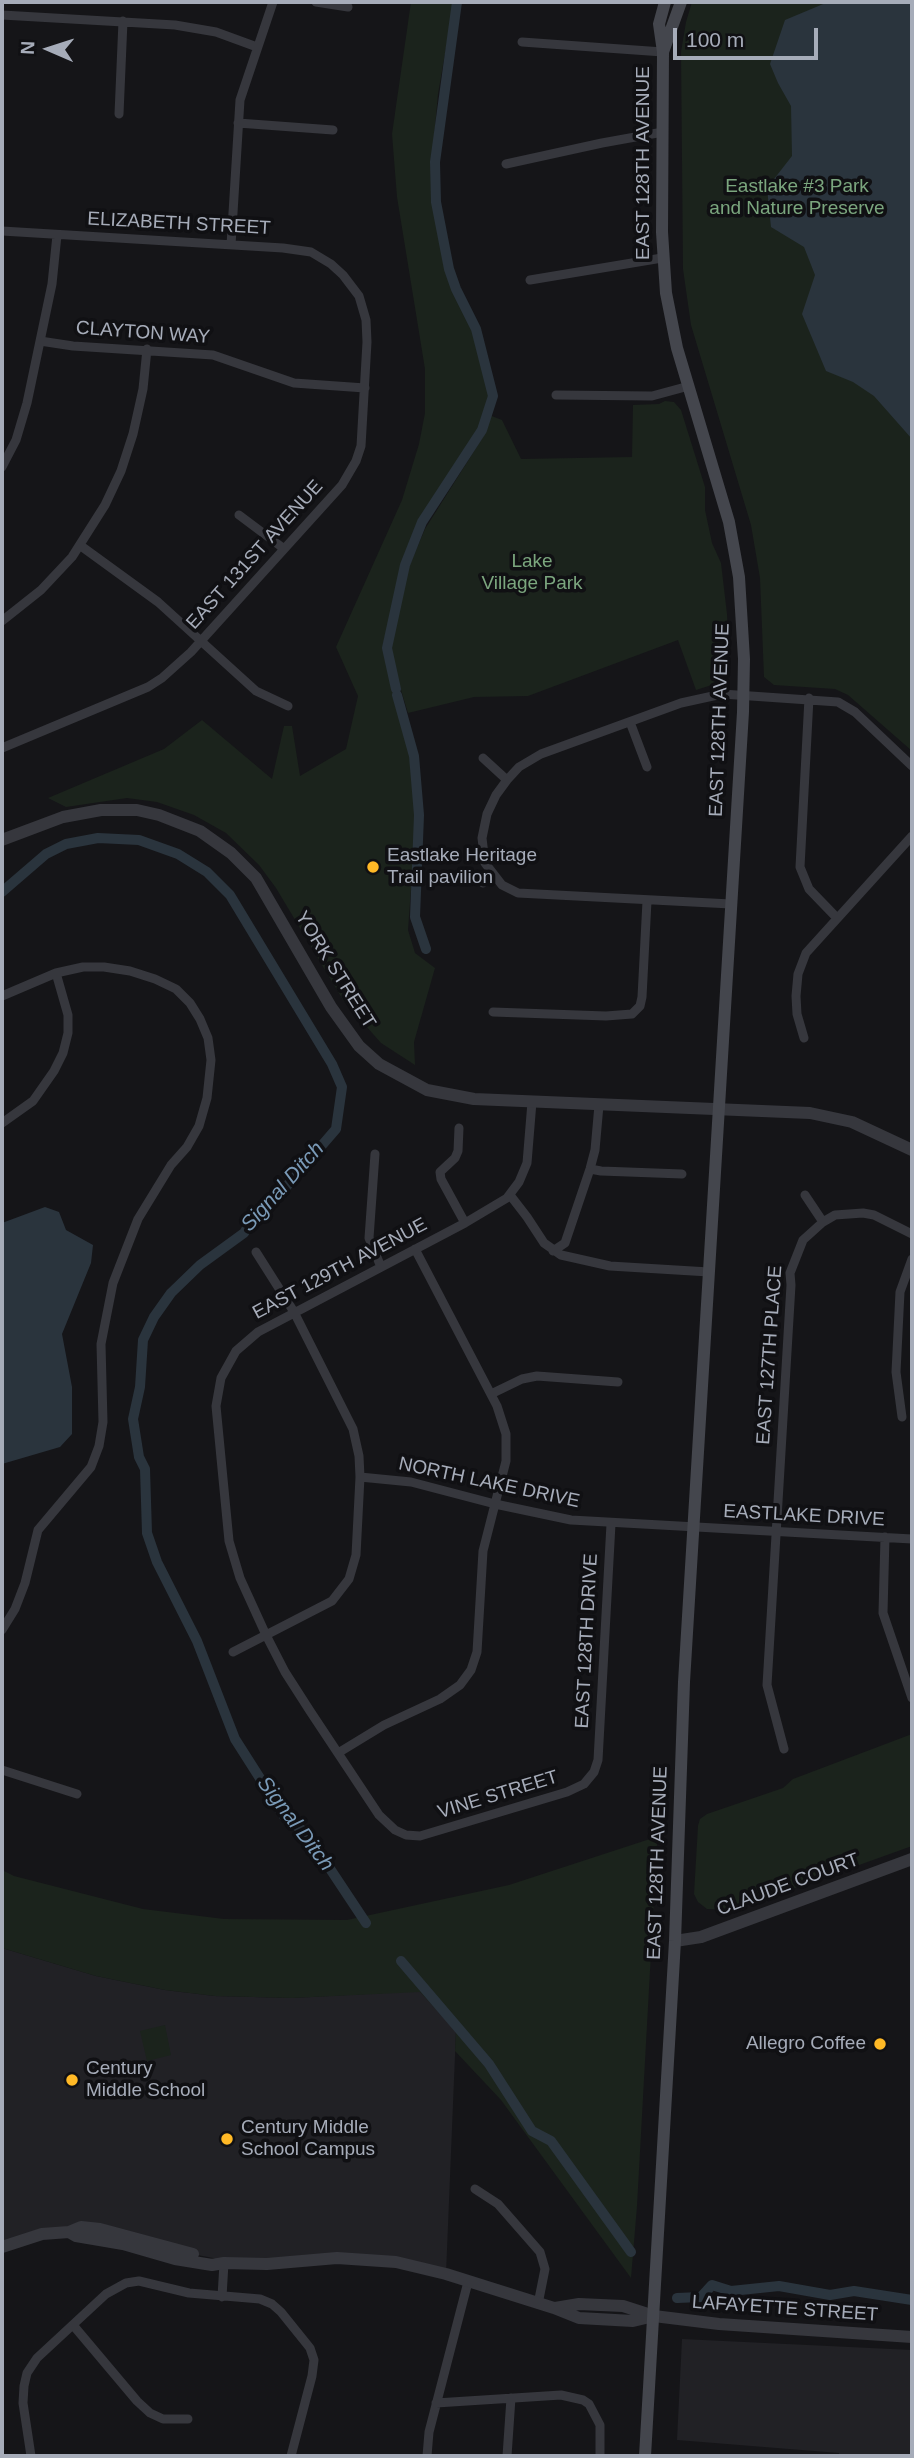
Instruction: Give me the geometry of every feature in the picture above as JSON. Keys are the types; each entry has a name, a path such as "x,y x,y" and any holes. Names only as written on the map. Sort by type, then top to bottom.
{"main road":[{"name":"EAST 128TH AVENUE","path":"645,2456 675,1941 684,1682 743,694 742,605 732,536 717,476 672,327 662,258 663,52 659,24 665,2"},
{"name":"EAST 128TH AVENUE","path":"663,52 681,2"}],"street":[{"path":"231,245 240,100 273,2"},
{"path":"316,2 348,7"},
{"path":"2,15 194,27 257,47"},
{"path":"119,114 123,21"},
{"path":"522,42 663,52"},
{"path":"237,124 333,130"},
{"path":"506,164 663,132"},
{"name":"ELIZABETH STREET","path":"2,231 283,248 311,252 331,264 345,278"},
{"path":"2,467 22,423 52,284 57,235"},
{"path":"530,280 662,258"},
{"name":"EAST 131ST AVENUE","path":"2,748 148,687 177,666 350,473 360,446 365,388 366,320 359,296 345,278"},
{"name":"CLAYTON WAY","path":"40,341 73,346 213,355 294,383 365,388"},
{"path":"2,621 41,590 80,546 105,505 121,471 141,400 147,349"},
{"path":"556,395 652,396 689,386"},
{"path":"239,515 284,548"},
{"path":"80,546 158,602 256,691 288,706"},
{"path":"731,904 518,893 502,885 483,856 484,826 490,805 507,779 519,767 541,754 697,698 722,694 809,698 846,705 912,766"},
{"path":"809,698 800,867 809,889 837,918"},
{"path":"630,722 647,767"},
{"path":"483,758 507,779"},
{"name":"YORK STREET","path":"2,840 63,817 101,810 148,813 178,821 200,831 231,853 256,878 344,1026 359,1046 379,1064 408,1081 444,1095 474,1099 719,1108 826,1115 865,1127 912,1150"},
{"path":"804,1038 796,1014 798,974 806,953 912,835"},
{"path":"483,883 493,875"},
{"path":"493,1012 624,1017 641,1014 647,901"},
{"path":"2,996 56,972 83,967 104,967 143,975 176,989 190,1003 208,1038 211,1060 207,1098 199,1126 138,1219 113,1283 101,1344 103,1422 99,1446 91,1467 38,1530 15,1609 2,1630"},
{"path":"2,1123 33,1101 50,1078 63,1053 68,1033 68,1016 56,972"},
{"name":"EAST 129TH AVENUE","path":"395,1830 379,1815 285,1672 240,1578 229,1541 217,1396 221,1378 236,1351 258,1332 465,1223 509,1195 519,1182 527,1163 532,1102"},
{"path":"552,1251 565,1243 590,1169 595,1150 599,1105"},
{"path":"459,1128 455,1158 440,1172 441,1179 465,1223"},
{"path":"375,1154 369,1238 381,1267"},
{"path":"590,1169 682,1174"},
{"path":"509,1195 552,1251 610,1266 709,1272"},
{"path":"805,1195 823,1222 835,1215 863,1213 874,1215 912,1234"},
{"name":"EAST 127TH PLACE","path":"785,1749 768,1685 790,1273 803,1240 823,1222"},
{"path":"338,1753 384,1726 440,1699 465,1679 477,1652 483,1551 507,1447 503,1420 415,1249"},
{"path":"233,1652 321,1608 336,1597 349,1579 356,1555 360,1476 353,1429 294,1312 256,1252"},
{"path":"902,1417 896,1372 900,1292 912,1259"},
{"path":"491,1394 522,1379 537,1376 618,1382"},
{"name":"NORTH LAKE DRIVE","path":"360,1476 411,1482 571,1520 694,1528"},
{"name":"EAST 128TH DRIVE","path":"598,1760 611,1524"},
{"name":"EASTLAKE DRIVE","path":"694,1528 912,1539"},
{"path":"886,1537 883,1613 912,1698"},
{"name":"VINE STREET","path":"395,1830 413,1836 428,1835 566,1792 590,1778 598,1760"},
{"path":"2,1770 77,1794"},
{"name":"CLAUDE COURT","path":"675,1941 710,1934 912,1859"},
{"path":"475,2189 498,2204 540,2252 545,2269 538,2304"},
{"name":"LAFAYETTE STREET","path":"2,2247 41,2234 69,2232 76,2236 123,2244 175,2259 212,2265 357,2258 422,2267 554,2308 579,2304 623,2306 654,2316 719,2324 912,2337"},
{"path":"222,2297 224,2263"},
{"path":"31,2456 23,2403 27,2373 37,2358 106,2294 125,2283 139,2281 189,2294 260,2299 281,2312 310,2348 314,2368 290,2456"},
{"path":"427,2456 429,2432 468,2282"},
{"path":"73,2325 150,2413 163,2419 188,2419"},
{"path":"436,2403 561,2395 583,2400 589,2404 600,2425 600,2456"},
{"path":"507,2456 511,2398"}],"shaded area":[{"path":"828,2 912,2 912,439 874,396 853,382 826,371 802,314 815,275 804,247 771,227 767,188 792,156 791,106 770,64 785,20"},
{"path":"45,1207 59,1212 66,1230 93,1245 91,1263 62,1334 72,1387 72,1434 60,1447 2,1464 2,1223"},
{"name":"Century Middle School Campus","path":"2,1948 96,1976 165,1990 215,1996 292,1998 420,1991 456,2031 446,2274 396,2262 224,2263 100,2229 2,2247"},
{"path":"682,2339 912,2350 912,2456 839,2456 839,2453 677,2440"}],"green space":[{"path":"411,2 454,2 438,94 431,171 449,282 471,327 489,393 480,429 431,503 405,553 383,645 409,751 416,820 408,930 415,953 435,968 414,1042 415,1065 381,1043 343,1000 276,888 259,865 226,833 194,815 157,802 127,798 66,807 48,798 164,749 202,720 272,779 284,726 292,726 300,776 346,749 358,696 336,647 402,500 419,444 425,413 425,369 397,197 392,134"},
{"name":"Eastlake #3 Park and Nature Preserve","path":"692,2 912,2 912,751 848,695 835,689 774,685 764,677 760,578 751,525 691,325 683,269 681,52"},
{"name":"Lake Village Park","path":"665,401 674,402 681,410 705,487 705,510 712,543 721,563 730,674 718,683 696,690 678,640 528,696 474,697 408,713 388,647 408,569 425,529 483,437 489,415 502,420 521,459 632,457 633,405 659,404"},
{"path":"912,1734 912,1846 734,1910 707,1909 698,1902 694,1894 700,1819 707,1814 783,1788 793,1779"},
{"path":"653,1838 657,1844 631,2278 501,2100 455,2051 456,2031 420,1992 292,1998 215,1996 165,1990 96,1976 2,1948 2,1870 14,1876 143,1909 224,1919 347,1920 509,1885"},
{"path":"165,2025 171,2055 147,2061 140,2031"}],"waterway":[{"path":"396,689 387,648 405,565 422,522 482,430 493,396 476,329 449,269 436,202 435,162 457,2"},
{"path":"397,695 414,756 419,815 415,917 426,949"},
{"name":"Signal Ditch","path":"2,892 46,854 66,844 98,838 139,840 178,854 207,872 230,895 332,1064 342,1087 336,1129 286,1187 255,1215 244,1233 200,1265 171,1293 154,1317 143,1340 140,1387 133,1419 139,1457 145,1469 147,1533 157,1562 197,1641 235,1739 284,1816 307,1834 366,1923"},
{"name":"Signal Ditch","path":"401,1961 489,2064 532,2131 551,2141 631,2252"},
{"path":"677,2298 701,2297 712,2285 731,2291 779,2286 830,2295 854,2291 912,2300"}],"place":[{"name":"Eastlake Heritage Trail pavilion","path":"373,867"},
{"name":"Allegro Coffee","path":"880,2044"},
{"name":"Century Middle School","path":"72,2080"},
{"name":"Century Middle School Campus","path":"227,2139"}]}
